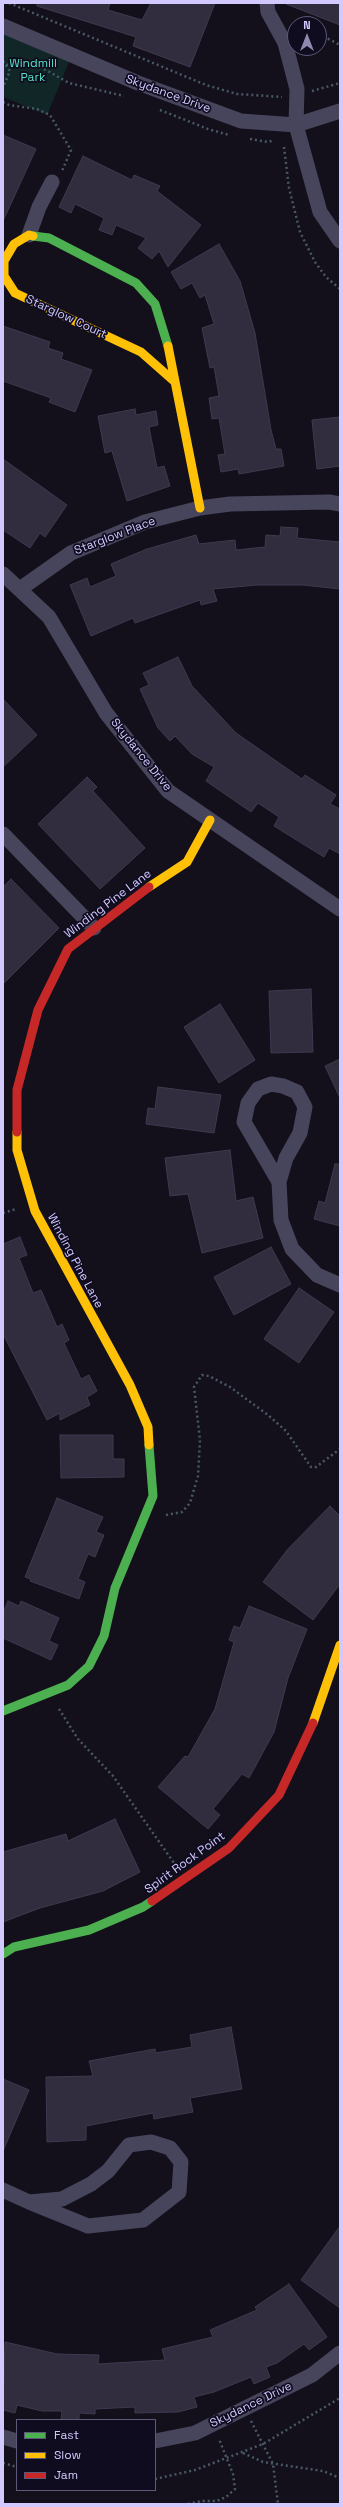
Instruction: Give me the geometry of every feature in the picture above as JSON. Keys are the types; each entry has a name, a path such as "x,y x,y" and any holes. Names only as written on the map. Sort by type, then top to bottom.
{"street":[{"path":"267,3 268,12 285,43 297,92 296,125 320,212 340,241"},
{"name":"Skydance Drive","path":"3,26 138,83 241,121 296,125 340,111"},
{"path":"52,182 39,207 29,235 49,238 136,283 155,304 166,334 200,508"},
{"name":"Starglow Court","path":"29,235 14,244 4,261 4,276 15,293 141,352 175,382"},
{"name":"Starglow Place","path":"20,589 71,553 145,522 200,508 230,504 328,502 340,504"},
{"name":"Skydance Drive","path":"3,574 49,617 106,713 168,791 340,909"},
{"name":"Winding Pine Lane","path":"3,1712 68,1685 88,1666 104,1636 115,1588 153,1496 148,1427 130,1385 75,1288 35,1211 18,1150 17,1090 38,1010 68,949 139,893 187,862 210,820"},
{"path":"4,836 94,928"},
{"path":"279,1182 244,1122 248,1103 258,1089 271,1084 283,1086 297,1092 305,1107 300,1133 286,1158 279,1182 281,1220 292,1249 317,1275 340,1286"},
{"name":"Spirit Rock Point","path":"3,1954 14,1947 88,1930 143,1907 229,1848 279,1795 315,1718 340,1645"},
{"path":"3,2190 29,2202 88,2226 143,2220 179,2192 181,2162 170,2148 151,2142 129,2145 108,2171 91,2184 62,2199 29,2202"},
{"name":"Skydance Drive","path":"156,2441 195,2433 312,2375 340,2352"},
{"path":"3,2437 16,2441"}],"path":[{"path":"10,3 206,85 238,94 256,97 284,97 297,92 318,90 340,83"},
{"path":"327,38 340,45"},
{"path":"3,61 10,71 3,87"},
{"path":"6,65 32,62 69,83 126,97"},
{"path":"3,102 10,105 37,109 50,115 71,150 59,178 52,182"},
{"path":"157,109 208,129 235,136"},
{"path":"247,139 268,142 280,138"},
{"path":"283,141 289,188 300,232 315,262 326,277 340,289"},
{"path":"148,1508 166,1515 182,1512 190,1503 198,1476 200,1440 194,1387 202,1375 209,1376 230,1387 268,1415 286,1431 310,1467 321,1463 340,1449"},
{"path":"48,1694 78,1739 113,1776 186,1878"},
{"path":"156,2479 195,2470 263,2444 340,2398"},
{"path":"245,2408 273,2464 278,2504"},
{"path":"188,2504 202,2501 218,2501 226,2497 235,2488 233,2474 214,2423"},
{"path":"242,2452 263,2462 322,2471 340,2478"},
{"path":"3,2462 16,2467"}],"green space":[{"name":"Windmill Park","path":"3,26 72,55 47,115 3,97"}],"building":[{"path":"37,3 110,3 108,10 142,20 151,3 215,3 190,67 133,46 136,37 37,6"},
{"path":"340,3 340,25 327,20 327,16 317,16 286,4"},
{"path":"3,135 36,149 3,221"},
{"path":"83,156 132,180 134,175 160,186 157,191 201,225 168,267 159,251 152,259 138,248 146,238 116,225 112,235 99,230 104,218 75,204 71,213 59,207"},
{"path":"219,244 240,281 255,333 271,430 276,449 281,449 284,466 239,474 238,469 221,472 218,455 225,454 219,418 212,419 209,398 219,396 214,367 210,368 202,328 214,324 205,295 200,298 192,283 181,289 171,272"},
{"path":"3,326 50,342 48,348 63,353 61,359 92,370 75,412 49,402 51,398 3,381"},
{"path":"135,409 136,415 156,411 158,425 149,427 157,468 164,466 170,486 127,501 112,451 105,453 98,416"},
{"path":"340,417 340,466 317,469 312,420"},
{"path":"3,459 67,505 45,537 40,533 30,548 3,530"},
{"path":"281,527 298,528 297,538 340,542 340,589 303,585 257,585 213,589 217,601 201,605 200,600 135,623 133,618 91,636 70,585 87,578 90,587 116,576 111,564 147,549 196,535 199,544 235,540 236,550 265,547 266,535 280,536"},
{"path":"178,657 192,686 236,733 302,779 305,775 336,795 330,804 340,809 340,854 329,848 324,857 274,826 279,817 258,803 251,812 206,781 214,767 192,754 175,736 170,741 158,728 140,689 149,685 143,673"},
{"path":"3,699 37,735 3,767"},
{"path":"87,777 97,787 93,791 145,848 100,889 38,824"},
{"path":"11,879 59,928 3,984 3,887"},
{"path":"311,989 313,1052 271,1053 269,991"},
{"path":"220,1004 255,1060 219,1083 184,1027"},
{"path":"340,1059 340,1098 325,1066"},
{"path":"158,1087 221,1095 214,1133 146,1124 148,1108 155,1109"},
{"path":"230,1150 236,1201 253,1197 263,1238 202,1253 188,1194 170,1196 165,1158"},
{"path":"335,1164 340,1164 340,1226 314,1219 319,1201 325,1203"},
{"path":"20,1237 27,1255 19,1258 33,1293 41,1290 57,1327 62,1324 69,1340 64,1343 81,1379 89,1375 97,1391 87,1397 90,1405 60,1420 60,1413 47,1420 3,1334 3,1244"},
{"path":"271,1247 291,1284 234,1315 214,1277"},
{"path":"299,1288 334,1312 299,1363 264,1339"},
{"path":"60,1435 113,1435 113,1459 124,1459 124,1477 61,1478"},
{"path":"57,1498 103,1517 96,1532 104,1535 95,1557 88,1554 78,1579 85,1582 79,1599 30,1581 31,1579 25,1577"},
{"path":"330,1506 340,1516 340,1584 313,1620 263,1582 288,1549"},
{"path":"8,1601 19,1606 21,1601 59,1618 49,1641 58,1645 51,1660 3,1638 3,1613"},
{"path":"249,1606 307,1629 288,1678 274,1732 249,1778 242,1774 213,1809 220,1815 208,1829 158,1787 185,1756 188,1757 215,1709 234,1642 229,1640 234,1626 240,1628"},
{"path":"115,1819 140,1872 103,1891 40,1908 3,1922 3,1852 66,1834 68,1841"},
{"path":"231,2027 242,2089 190,2098 193,2112 154,2119 153,2113 86,2126 86,2140 47,2142 46,2077 93,2076 89,2061 155,2049 156,2053 192,2047 190,2035"},
{"path":"3,2079 29,2090 3,2151"},
{"path":"340,2226 340,2308 301,2280"},
{"path":"289,2284 327,2337 309,2350 304,2344 277,2363 266,2367 270,2377 254,2384 251,2377 214,2392 194,2397 197,2407 178,2412 135,2413 135,2407 95,2409 95,2414 79,2413 79,2419 61,2419 62,2411 42,2411 17,2405 15,2413 3,2410 5,2342 57,2354 99,2355 98,2364 165,2360 162,2349 213,2337 210,2330 257,2310 255,2307"}],"traffic: fast":[{"path":"33,236 49,238 136,283 155,304 168,346"},
{"path":"3,1711 68,1685 89,1666 104,1636 115,1588 153,1496 149,1445"},
{"path":"3,1954 14,1947 89,1930 143,1907 152,1901"}],"traffic: slow":[{"path":"33,236 29,235 14,244 4,261 4,276 15,293 141,352 175,382"},
{"path":"168,346 200,508"},
{"path":"149,887 187,862 210,820"},
{"path":"17,1132 17,1150 35,1211 130,1385 148,1427 149,1445"},
{"path":"313,1723 340,1645"}],"traffic: jam":[{"path":"17,1132 17,1090 38,1010 68,949 149,887"},
{"path":"152,1901 229,1848 279,1795 313,1723"}]}
